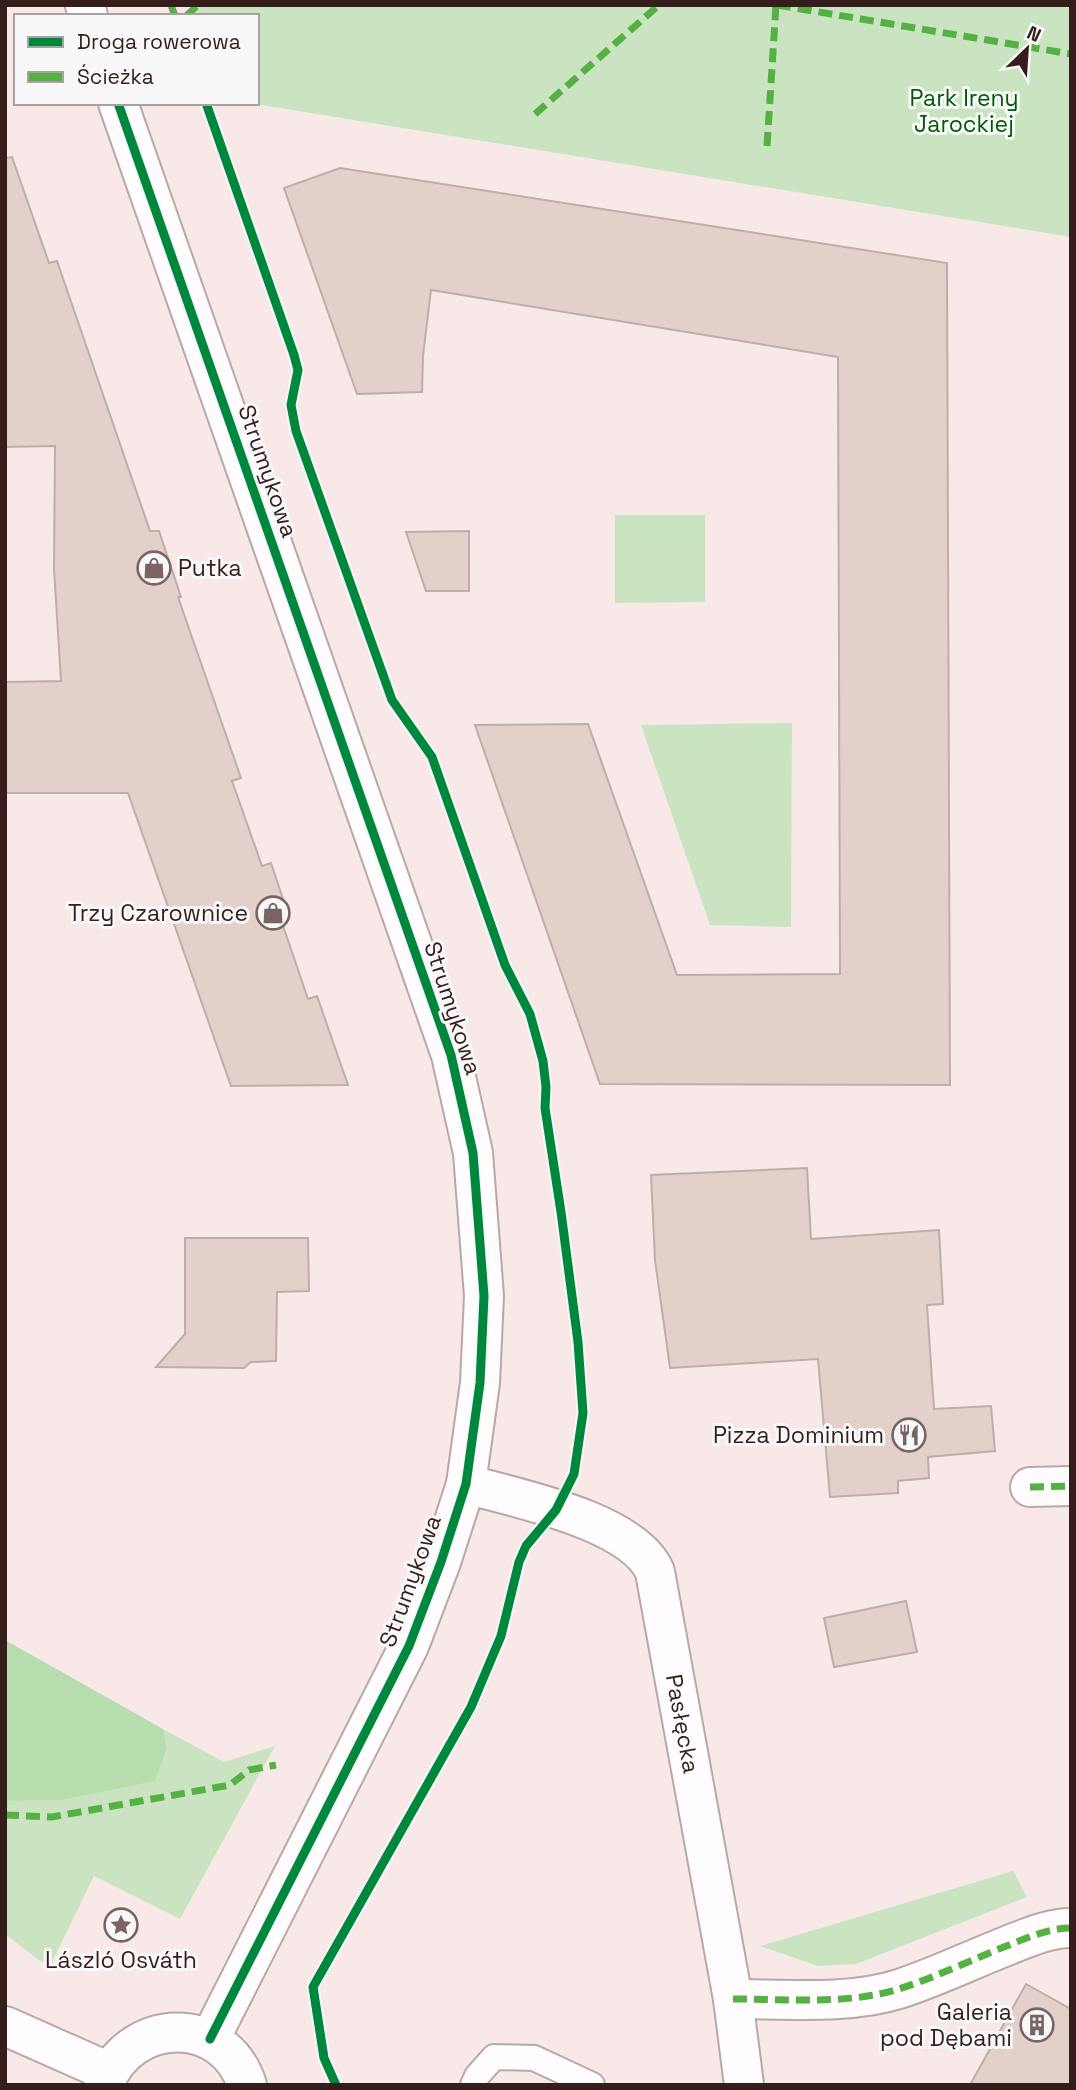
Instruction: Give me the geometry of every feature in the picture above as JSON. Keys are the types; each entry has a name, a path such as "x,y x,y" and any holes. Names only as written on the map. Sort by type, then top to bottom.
{"street":[{"name":"Strumykowa","path":"119,105 451,1055 473,1153 484,1296 480,1383 466,1484 441,1562 409,1646 210,2039"},
{"name":"Pasłęcka","path":"466,1484 586,1521 625,1538 650,1562 733,1999 744,2085"},
{"path":"1030,1487 1071,1486"},
{"path":"733,1999 856,1997 898,1989 1020,1941 1059,1928 1071,1928"},
{"path":"5,2026 107,2079 126,2049 153,2035 182,2032 210,2039 226,2050 239,2065 247,2085"}],"lane":[{"path":"473,2085 477,2076 494,2057 534,2058 592,2085"}],"green space":[{"name":"Park Ireny Jarockiej","path":"193,5 1071,5 1071,237 259,104 259,14 195,14"},
{"path":"615,515 705,515 705,602 615,603"},
{"path":"792,723 791,927 710,925 641,725"},
{"path":"5,1640 163,1729 167,1747 155,1781 61,1800 5,1801"},
{"path":"163,1729 224,1762 275,1746 180,1919 94,1876 50,1966 40,1961 5,1934 5,1801 61,1800 167,1747"},
{"path":"1013,1871 1027,1897 856,1964 818,1966 760,1946"}],"building":[{"path":"12,157 49,263 57,261 150,531 159,531 181,597 178,597 241,778 232,781 262,866 271,863 287,911 279,914 308,999 317,996 348,1085 231,1086 128,793 5,793 5,682 61,681 54,569 55,446 5,447 5,158"},
{"path":"340,168 947,263 950,1085 600,1084 475,725 588,724 677,975 840,974 838,357 431,290 423,356 422,392 357,394 284,188"},
{"path":"469,531 469,591 426,591 406,532"},
{"path":"807,1168 811,1239 939,1230 943,1304 927,1305 934,1409 991,1406 995,1451 928,1457 929,1478 898,1481 898,1493 830,1497 818,1359 670,1368 655,1260 651,1175"},
{"path":"185,1238 308,1238 309,1291 277,1292 276,1361 251,1362 244,1368 156,1367 185,1334"},
{"path":"906,1601 917,1652 834,1667 824,1618"},
{"name":"Galeria pod Dębami","path":"1026,1984 1071,2009 1071,2085 970,2085"}],"marked path":[{"path":"171,5 174,14"},
{"path":"188,14 198,5"},
{"path":"535,114 659,5"},
{"path":"767,146 776,5"},
{"path":"777,5 1071,54"},
{"path":"1030,1487 1071,1486"},
{"path":"5,1815 52,1817 230,1785 249,1770 276,1765"},
{"path":"733,1999 817,2000 880,1994 927,1979 1032,1936 1071,1928"}],"cycle path":[{"path":"119,105 451,1055 473,1153 484,1296 480,1383 466,1484 441,1562 409,1646 210,2039"},
{"path":"207,105 294,355 298,370 291,405 296,431 392,700 432,757 505,965 530,1014 543,1061 545,1108 578,1342 583,1413 574,1474 556,1510 526,1546 519,1562 501,1636 471,1707 313,1987 324,2058 336,2085"}],"place":[{"name":"Putka","path":"154,568"},
{"name":"Trzy Czarownice","path":"273,913"},
{"name":"Pizza Dominium","path":"909,1435"},
{"name":"László Osváth","path":"121,1925"},
{"name":"Galeria pod Dębami","path":"1037,2025"}]}
